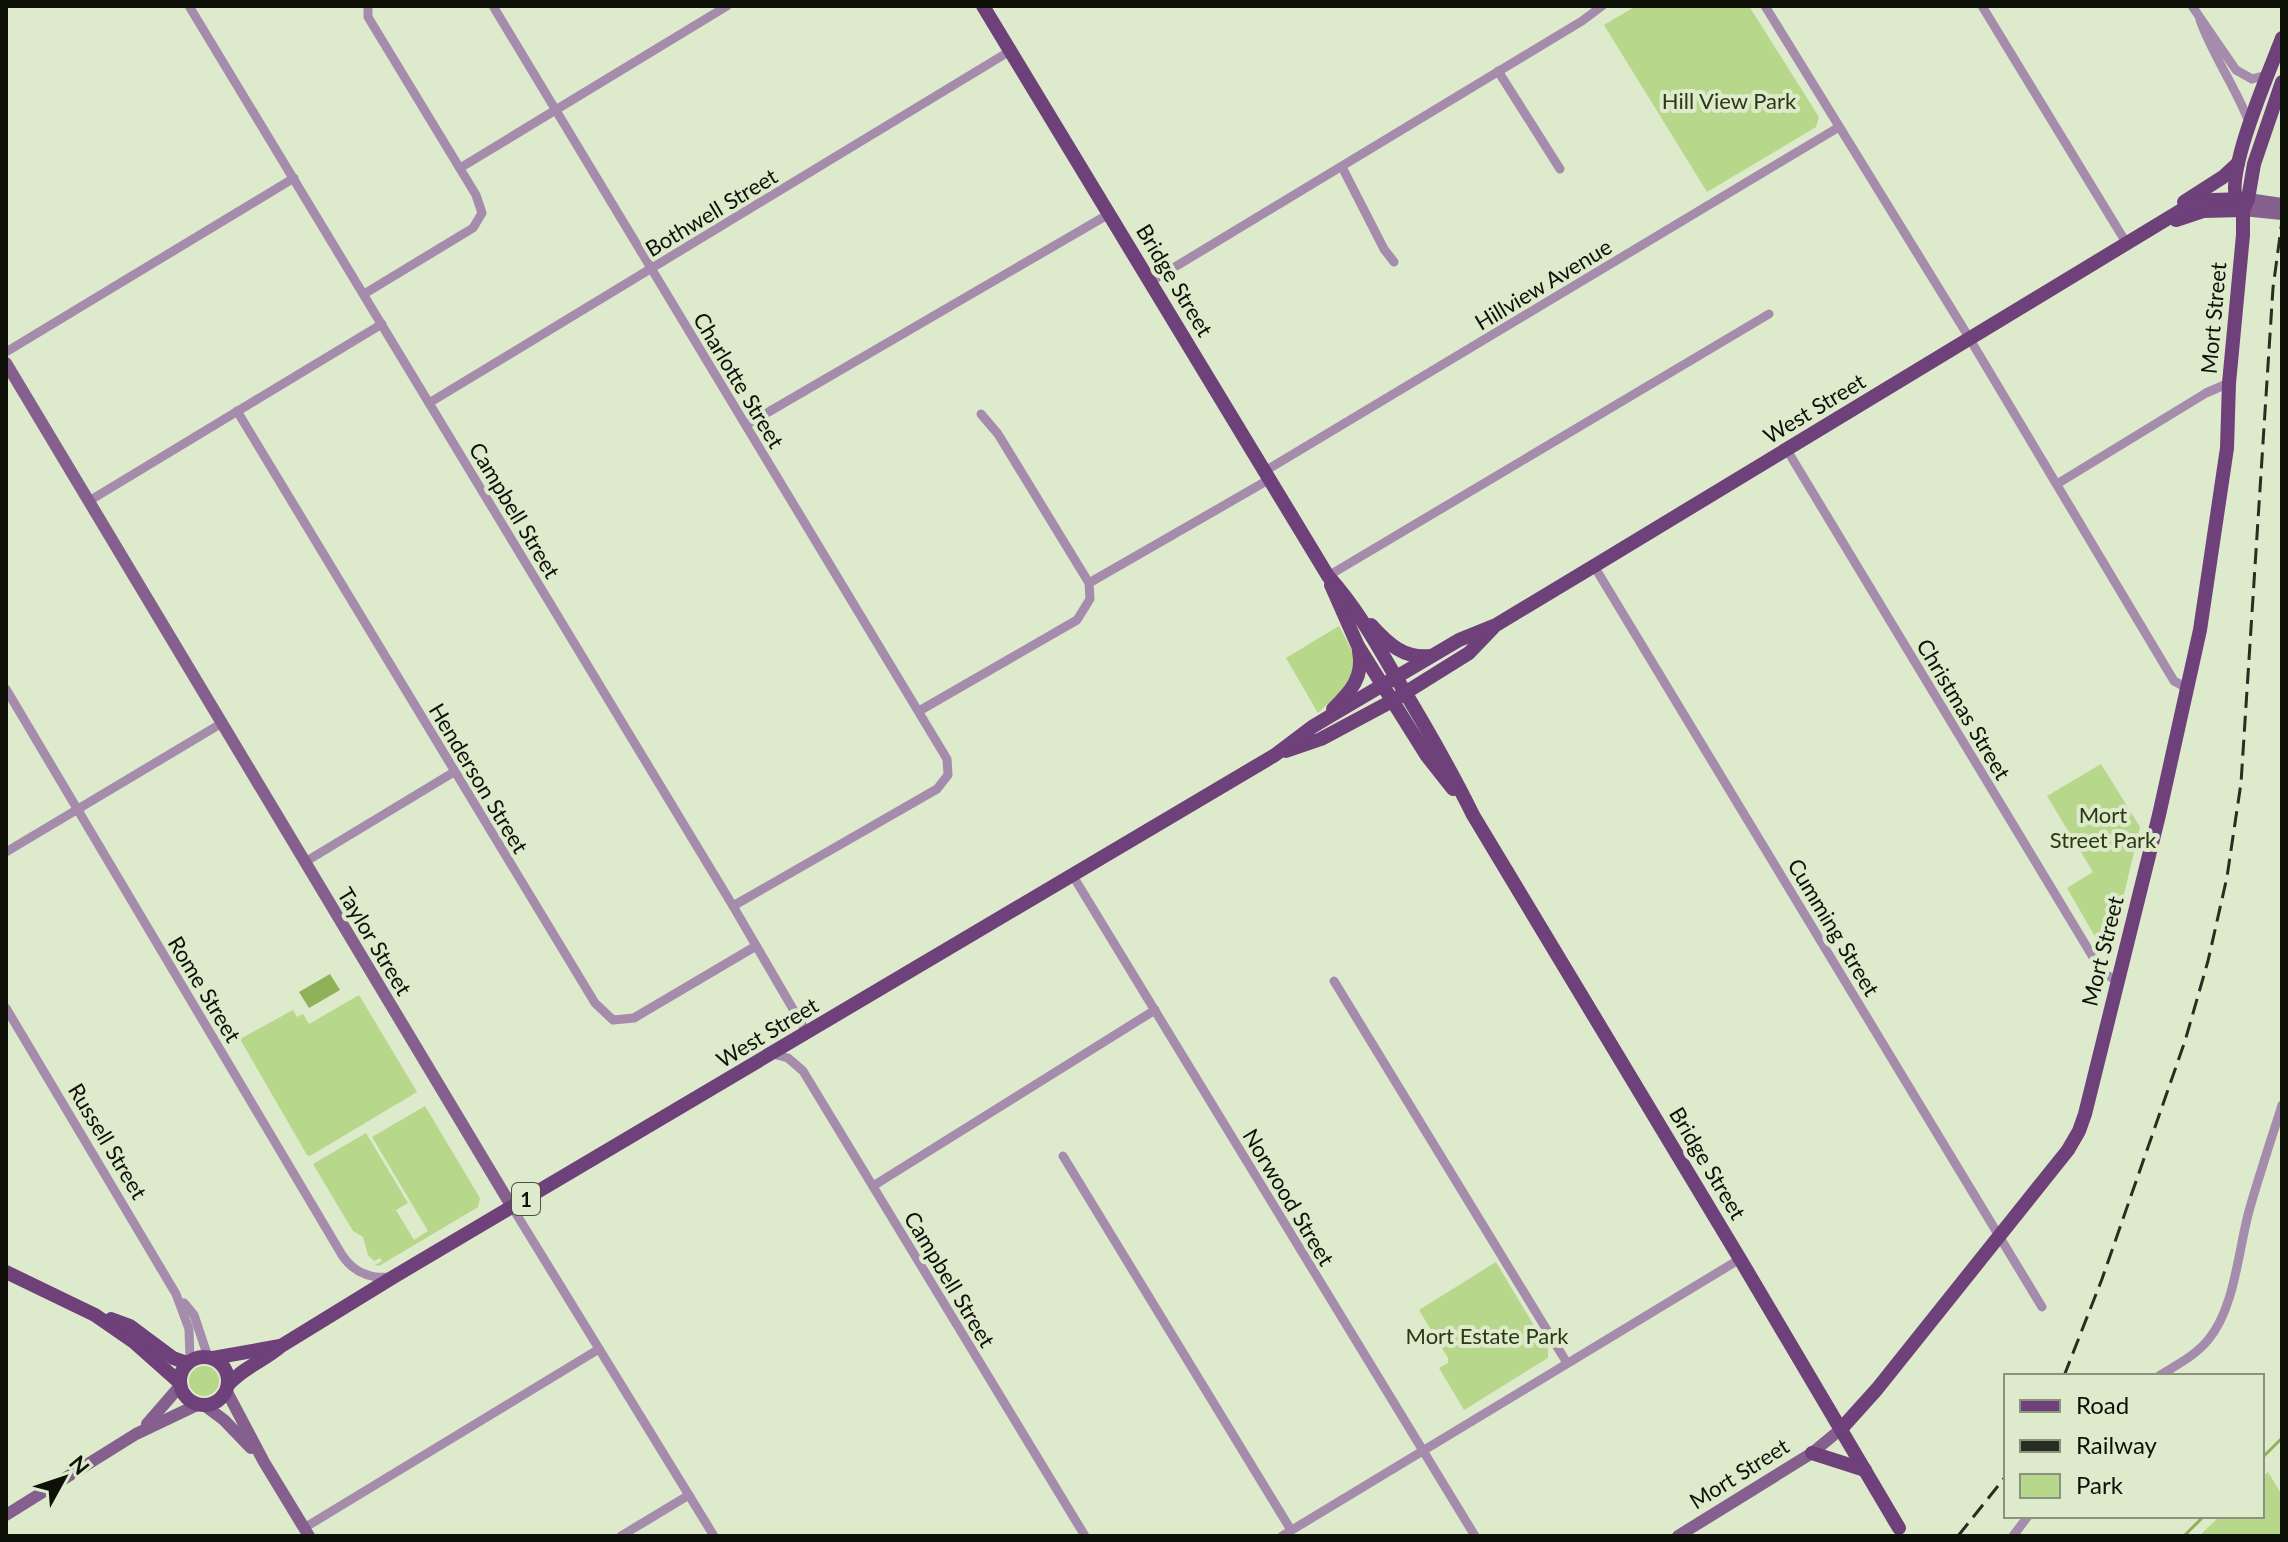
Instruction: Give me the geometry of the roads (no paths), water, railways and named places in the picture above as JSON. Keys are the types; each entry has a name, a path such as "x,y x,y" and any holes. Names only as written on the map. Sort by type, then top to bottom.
{"main road":[{"name":"Bridge Street","path":"983,6 1328,576 1358,646 1427,756 1473,815"},
{"name":"Mort Street","path":"2242,202 2276,78 2282,38"},
{"name":"Mort Street","path":"1841,1429 1999,1237 2068,1150 2079,1131 2155,830 2200,630 2227,448 2229,383 2243,235 2242,202 2235,177 2250,124 2276,78"},
{"path":"2170,217 2185,201 2223,177 2239,162"},
{"name":"West Street","path":"227,1388 241,1373 281,1346 395,1276 1073,876 1275,755 1312,727 1459,640 1496,625 2190,205 2212,200 2242,202"},
{"name":"West Street","path":"2154,228 2203,211 2242,202"},
{"name":"Bridge Street","path":"1328,576 1350,600 1442,752 1473,815 1841,1429 1897,1533"},
{"path":"1350,600 1375,629 1400,651 1415,657 1432,656"},
{"name":"West Street","path":"1275,755 1321,739 1392,701 1469,653 1496,625"},
{"path":"1312,727 1337,706 1358,678 1362,665 1358,646"},
{"path":"6,1272 95,1315 130,1326 173,1358 188,1362"},
{"path":"95,1315 134,1342 180,1384 187,1398 202,1405"},
{"name":"West Street","path":"211,1357 281,1346"},
{"name":"1","path":"180,1384 181,1371 188,1362 199,1357 211,1357"},
{"path":"211,1357 221,1363 226,1371 227,1388"},
{"name":"1","path":"202,1405 218,1401 227,1388"},
{"path":"1812,1453 1865,1470"}],"street":[{"name":"Campbell Street","path":"189,6 807,1033"},
{"path":"364,294 473,228 482,213 476,195 368,17 368,6"},
{"name":"Charlotte Street","path":"493,6 947,759 948,775 937,789 733,906"},
{"path":"460,168 727,6"},
{"path":"1765,6 1970,339 2174,681 2187,688"},
{"path":"1982,6 2127,244"},
{"path":"2192,6 2236,70 2252,79 2276,78"},
{"path":"1150,282 1582,21 1597,7"},
{"path":"2200,20 2250,124"},
{"name":"Bothwell Street","path":"429,403 1010,51"},
{"path":"1498,71 1560,169"},
{"name":"Hillview Avenue","path":"1089,583 1839,127"},
{"path":"1342,167 1384,249 1394,262"},
{"path":"6,352 294,178"},
{"path":"2242,202 2282,204"},
{"path":"2242,202 2282,214"},
{"path":"746,425 1109,214"},
{"path":"1328,576 1769,314"},
{"path":"89,501 382,324"},
{"name":"Taylor Street","path":"6,363 512,1207 714,1536"},
{"path":"2057,484 2206,393 2229,383"},
{"name":"Henderson Street","path":"237,411 595,1003 613,1020 634,1018 756,946"},
{"path":"919,711 1077,620 1090,599 1089,583 998,434 981,414"},
{"name":"Christmas Street","path":"1787,450 2102,972 2117,981"},
{"name":"Cumming Street","path":"1594,566 2042,1307"},
{"name":"Rome Street","path":"6,689 346,1261 363,1274 378,1278 395,1276"},
{"path":"6,852 222,723"},
{"path":"305,862 454,772"},
{"name":"Norwood Street","path":"1073,876 1475,1536"},
{"path":"1334,981 1567,1363"},
{"name":"Russell Street","path":"6,1008 176,1294 194,1315 211,1357"},
{"path":"873,1186 1155,1010"},
{"name":"Campbell Street","path":"773,1054 792,1061 808,1078 1085,1536"},
{"path":"2162,1374 2196,1353 2219,1324 2230,1292 2248,1213 2282,1105"},
{"path":"1063,1156 1286,1533 1740,1259"},
{"name":"Russell Street","path":"176,1294 189,1329 188,1362"},
{"path":"227,1388 264,1462 306,1532 599,1349"},
{"name":"1","path":"136,1434 161,1411 180,1384"},
{"path":"202,1405 224,1420 264,1462"},
{"name":"1","path":"6,1515 136,1434 166,1418 202,1405"},
{"name":"Mort Street","path":"1678,1536 1812,1453 1841,1429"},
{"path":"621,1536 689,1495"},
{"path":"2013,1536 2026,1518"}],"waterway":[{"path":"2264,1456 2282,1438"},
{"path":"2184,1536 2202,1518"}],"railway":[{"path":"2065,1374 2102,1279 2185,1041 2208,961 2227,877 2241,783 2273,288 2282,221"},
{"path":"1958,1536 2004,1478"}],"park label":[{"name":"Hill View Park","path":"1729,100"},
{"name":"Mort Street Park","path":"2103,826"},
{"name":"Mort Estate Park","path":"1487,1335"}]}
